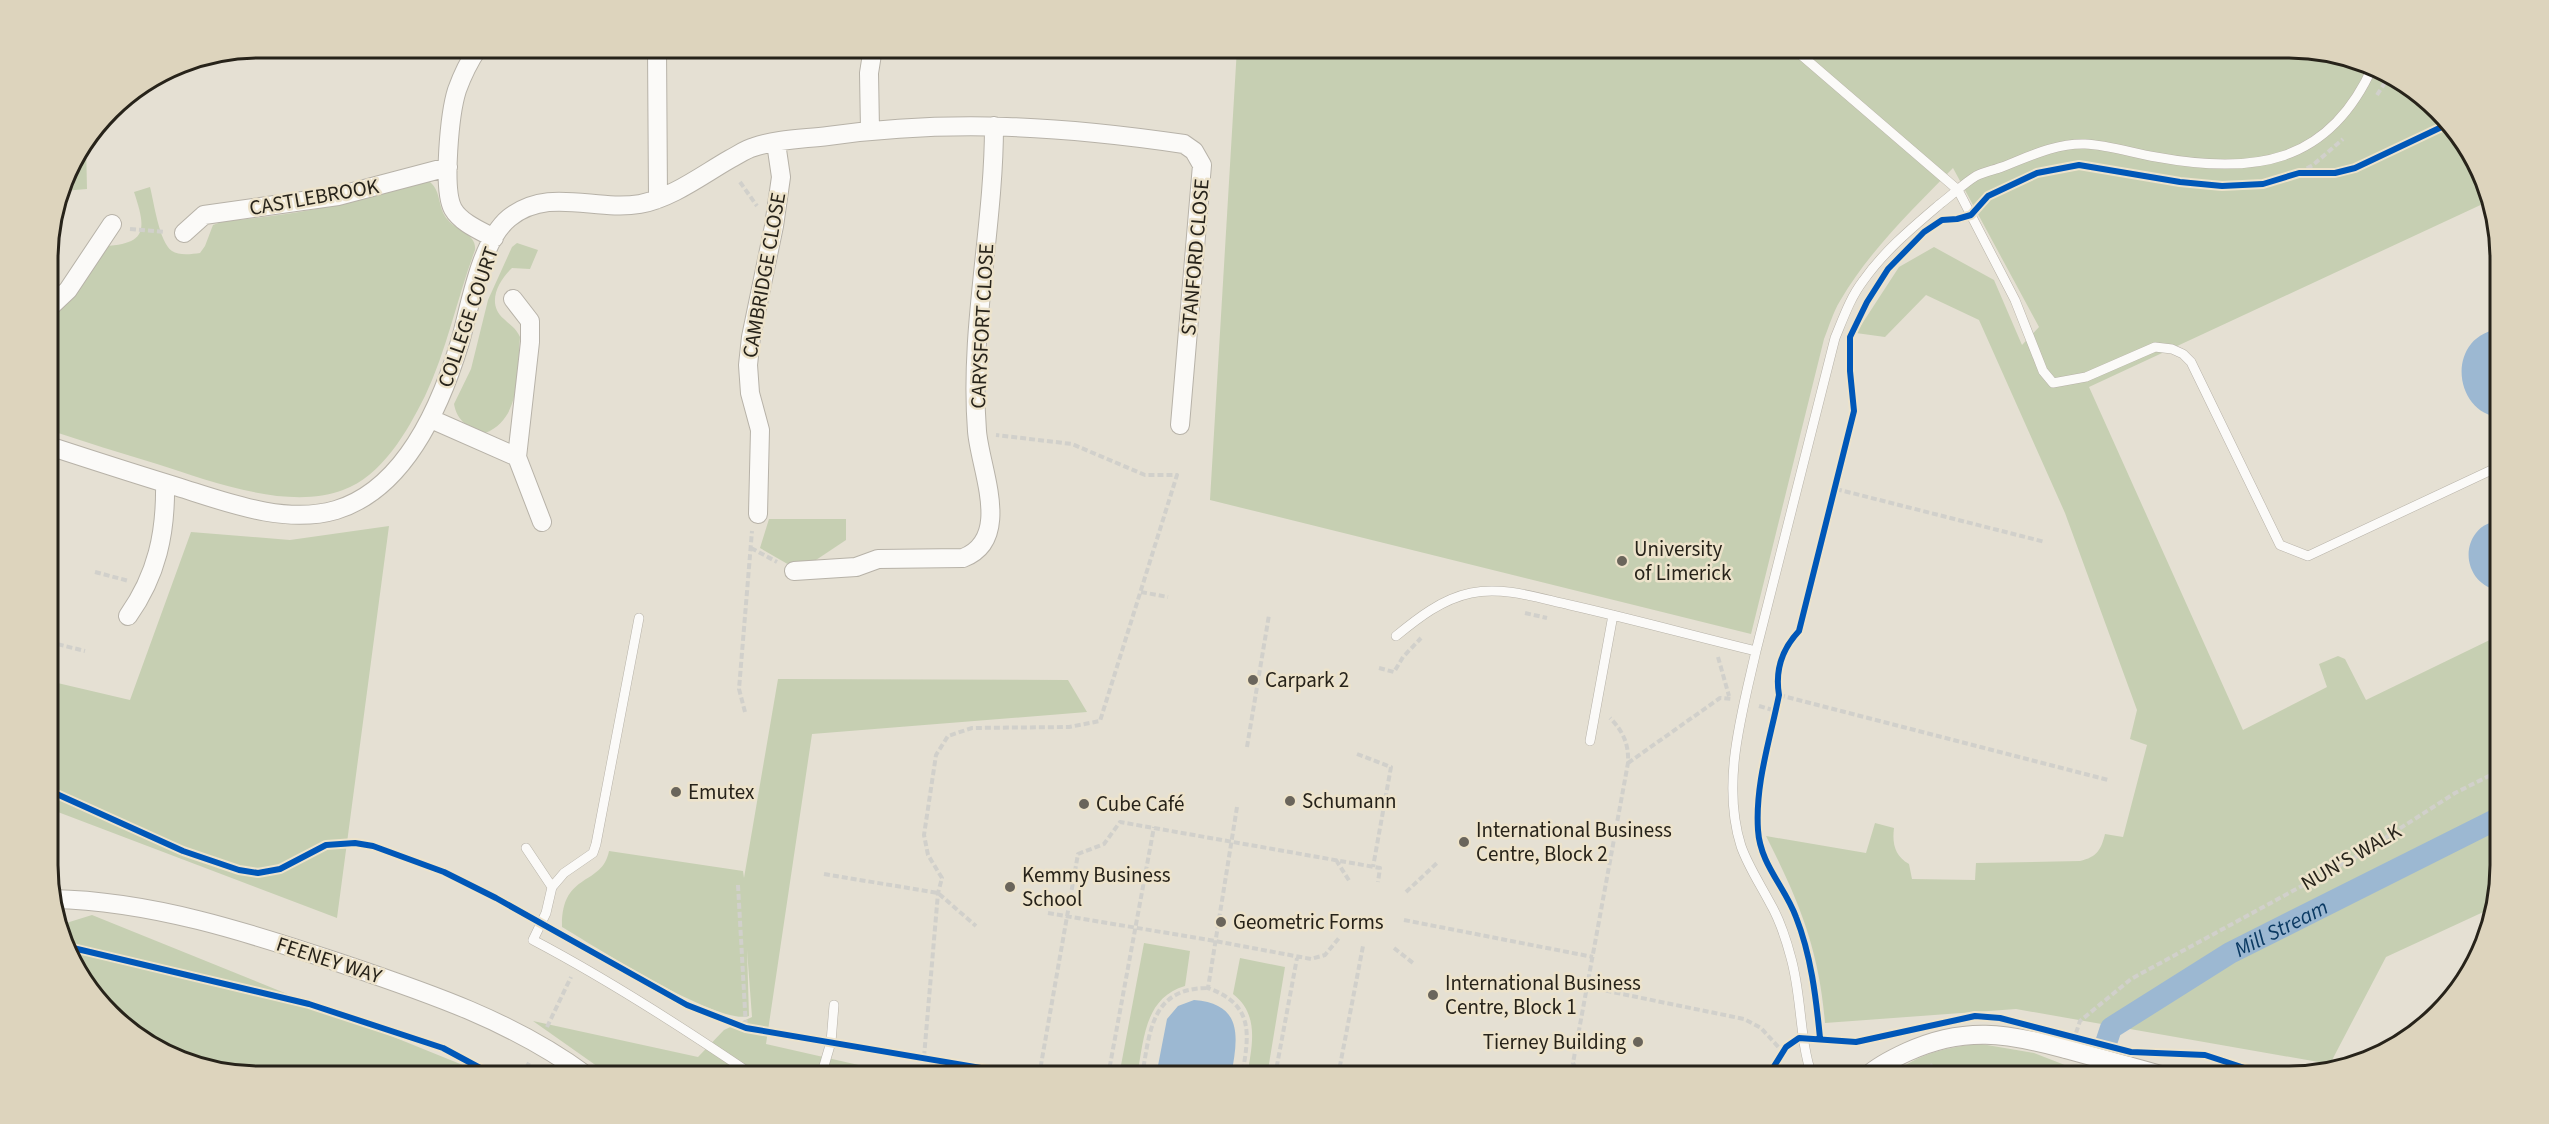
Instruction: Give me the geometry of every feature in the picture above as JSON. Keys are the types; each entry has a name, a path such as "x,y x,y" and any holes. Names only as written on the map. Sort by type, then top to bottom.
{"street":[{"path":"473,59 457,90 450,130 449,195 453,210 465,222 494,238"},
{"path":"657,59 658,199"},
{"path":"870,130 868,73 871,59"},
{"name":"COLLEGE COURT","path":"59,449 252,510 295,514 332,511 363,496 384,480 415,444 431,419 445,387 482,264 494,238 505,222 520,210 538,202 619,206 658,199 753,147 870,130 925,126 994,126"},
{"name":"STANFORD CLOSE","path":"994,126 1093,131 1184,144 1194,151 1202,165 1180,425"},
{"name":"CARYSFORT CLOSE","path":"794,571 856,567 878,559 963,558 975,553 990,531 989,496 977,433 975,375 994,126"},
{"name":"CAMBRIDGE CLOSE","path":"758,514 760,430 750,393 748,365 751,337 782,177 776,143"},
{"name":"CASTLEBROOK","path":"184,232 204,215 338,196 448,167"},
{"path":"59,299 68,290 112,224"},
{"path":"513,299 530,321 517,457 542,522"},
{"path":"431,419 517,457"},
{"path":"128,616 147,586 160,553 166,506 165,483"},
{"name":"FEENEY WAY","path":"62,899 124,903 176,914 294,947 482,1014 539,1043 572,1066"},
{"path":"1884,1065 1931,1041 1964,1034 1994,1034 2071,1041 2126,1065"}],"lane":[{"path":"1805,58 1958,190 2015,300 2043,371 2053,383 2086,377 2155,346 2172,349 2183,354 2191,362 2280,545 2308,556 2490,471"},
{"path":"1808,1065 1796,980 1788,947 1777,918 1749,865 1736,825 1733,795 1734,770 1756,651 1835,338 1847,309 1863,281 1905,234 1977,175 2058,147 2084,144 2205,164 2233,165 2276,158 2297,152 2317,140 2343,115 2369,75"},
{"path":"1396,636 1422,614 1445,602 1470,592 1488,591 1514,593 1613,615 1756,651"},
{"path":"1590,741 1613,615"},
{"path":"639,618 596,844 593,853 564,873 552,886 546,913 532,940 578,964 739,1066"},
{"path":"526,848 552,886"},
{"path":"824,1066 831,1042 834,1005"}],"path":[{"path":"2290,176 2319,173"},
{"path":"112,224 139,231 165,232"},
{"path":"924,1057 938,893 942,878 928,855 924,835 936,755 948,736 972,728 1069,727 1100,721 1177,475 1145,475 1072,444 977,433"},
{"path":"1833,500 1839,478"},
{"path":"1836,489 2045,542"},
{"path":"750,548 794,571"},
{"path":"95,572 147,586"},
{"path":"1141,592 1168,597"},
{"path":"1524,612 1558,620"},
{"path":"1246,747 1269,615"},
{"path":"1379,668 1394,672 1403,657 1426,634"},
{"path":"58,644 85,651"},
{"path":"1708,655 1719,657 1729,698"},
{"path":"1773,721 1778,692 2108,780"},
{"path":"1628,763 1720,698 1729,698 1776,711"},
{"path":"1574,1065 1629,750 1618,726 1596,706"},
{"path":"1357,754 1391,767 1373,867"},
{"path":"1208,988 1237,807"},
{"path":"1041,1066 1078,854 1104,844 1120,822 1380,868 1378,882"},
{"path":"1110,1066 1154,827"},
{"path":"1336,860 1350,882"},
{"path":"1406,892 1437,863"},
{"path":"824,874 938,893 976,926"},
{"path":"738,885 746,1028"},
{"path":"1048,913 1135,929 1215,940 1311,960 1325,955 1340,938"},
{"path":"1404,920 1593,957"},
{"path":"1340,1065 1363,946"},
{"path":"1394,948 1413,963"},
{"path":"1277,1066 1297,957"},
{"path":"527,1066 578,964"},
{"path":"1588,987 1744,1019 1761,1028 1780,1054 1794,1039 1803,1038"},
{"path":"1144,1066 1154,1017 1162,1004 1172,996 1185,991 1208,988 1222,993 1235,1003 1243,1014 1248,1031 1243,1066"},
{"path":"737,1024 757,1030"},
{"path":"913,1055 933,1059"}],"green space":[{"path":"2289,58 2341,65 2390,85 2432,117 2464,159 2483,204 2089,387 2243,730 2327,687 2319,664 2338,656 2345,659 2366,700 2490,640 2490,877 2485,911 2386,957 2332,1061 2328,1062 2016,1009 1825,1023 1818,972 1806,926 1766,836 1866,853 1875,823 1894,828 1896,849 1900,857 1909,864 1912,879 1975,880 1976,863 2080,861 2097,852 2105,834 2123,837 2147,745 2130,739 2137,710 2065,513 1979,320 1926,295 1885,337 1856,333 1899,267 1934,247 1994,280 2022,345 2039,327 1953,168 1878,248 1864,265 1835,310 1824,339 1751,634 1210,500 1236,59"},
{"path":"86,157 87,189 71,190"},
{"path":"422,182 430,182 436,190 445,215 452,224 470,236 475,250 440,361 425,396 392,451 370,474 343,490 321,496 274,495 225,485 59,433 59,310 72,298 105,246 129,242 140,232 141,215 134,192 150,187 160,231 167,246 175,253 182,254 200,253 213,225 224,221 324,208"},
{"path":"517,243 538,250 530,269 512,268 507,273 502,279 495,300 499,313 520,337 515,392 506,417 485,433 461,420 454,404 471,369 488,300 512,247"},
{"path":"769,519 846,519 846,540 807,566 791,566 760,548"},
{"path":"389,526 337,918 58,812 58,683 130,700 191,532 290,540"},
{"path":"778,679 1068,680 1087,712 812,734 766,1044 862,1066 597,1066 533,1021 698,1057 724,1030 752,1017 747,950 749,1016 734,1016 712,1009 656,982 562,927 563,909 575,888 599,870 609,851 743,871 744,878"},
{"path":"92,915 465,1066 260,1066 221,1062 183,1050 159,1039 117,1007 85,965 67,923"},
{"path":"1144,943 1190,951 1185,986 1171,992 1154,1010 1144,1035 1139,1066 1121,1066"},
{"path":"1240,958 1285,967 1269,1066 1249,1066 1252,1042 1251,1021 1242,1002 1233,994"},
{"path":"1981,1044 2034,1053 2065,1065 1906,1065 1933,1052"}],"water":[{"path":"2490,331 2490,414 2470,400 2462,378 2462,366 2471,344"},
{"path":"2490,523 2490,587 2476,577 2469,560 2471,542 2478,530"},
{"path":"1194,1000 1210,1003 1222,1008 1230,1016 1236,1036 1233,1066 1158,1066 1167,1019 1178,1006"}],"waterway":[{"name":"Mill Stream","path":"2099,1065 2111,1028 2230,953 2490,823"}],"cycle path":[{"path":"1820,1038 1806,946 1791,906 1763,854 1758,830 1759,796 1779,695 1779,669 1788,645 1799,631 1854,411 1850,371 1850,337 1867,302 1888,269 1924,232 1942,220 1971,215 1988,196 2037,173 2079,165 2180,182 2222,186 2263,184 2299,173 2335,173 2355,168 2441,127"},
{"path":"58,795 183,851 239,870 258,873 280,869 326,845 355,843 373,846 444,872 496,898 687,1005 746,1028 967,1066"},
{"path":"78,949 309,1004 443,1048 476,1066"},
{"path":"1775,1065 1786,1047 1799,1038 1856,1042 1975,1016 2000,1018 2131,1052 2205,1055 2236,1065"}],"place":[{"name":"University of Limerick","path":"1622,561"},
{"name":"Carpark 2","path":"1253,680"},
{"name":"Emutex","path":"676,792"},
{"name":"Schumann","path":"1290,801"},
{"name":"Cube Café","path":"1084,804"},
{"name":"International Business Centre, Block 2","path":"1464,842"},
{"name":"Kemmy Business School","path":"1010,887"},
{"name":"Geometric Forms","path":"1221,922"},
{"name":"International Business Centre, Block 1","path":"1433,995"},
{"name":"Tierney Building","path":"1638,1042"}]}
